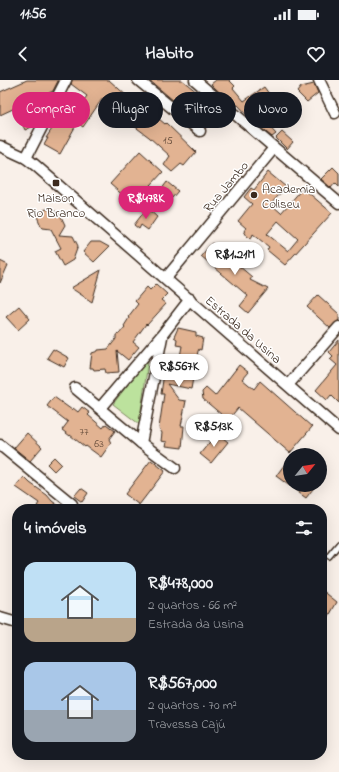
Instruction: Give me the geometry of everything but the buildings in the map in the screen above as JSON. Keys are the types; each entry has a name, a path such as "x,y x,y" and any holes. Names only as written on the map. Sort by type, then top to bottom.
{"street":[{"path":"26,158 66,80"},
{"path":"138,80 200,131"},
{"path":"319,80 335,113"},
{"path":"199,81 274,148 339,203"},
{"name":"Estrada da Usina","path":"0,146 26,158 35,165 339,430"},
{"name":"Rua Jambo","path":"166,278 274,148"},
{"path":"100,408 162,335 190,299"},
{"path":"288,385 339,327"},
{"path":"141,443 162,335"},
{"path":"75,388 141,443 175,468"},
{"path":"0,445 72,504"},
{"path":"2,618 12,621"}],"lane":[{"path":"329,556 339,544"}],"green space":[{"path":"149,356 139,424 113,404"}],"place":[{"name":"Maison Rio Branco","path":"56,183"},
{"name":"Academia Coliseu","path":"254,195"}]}
